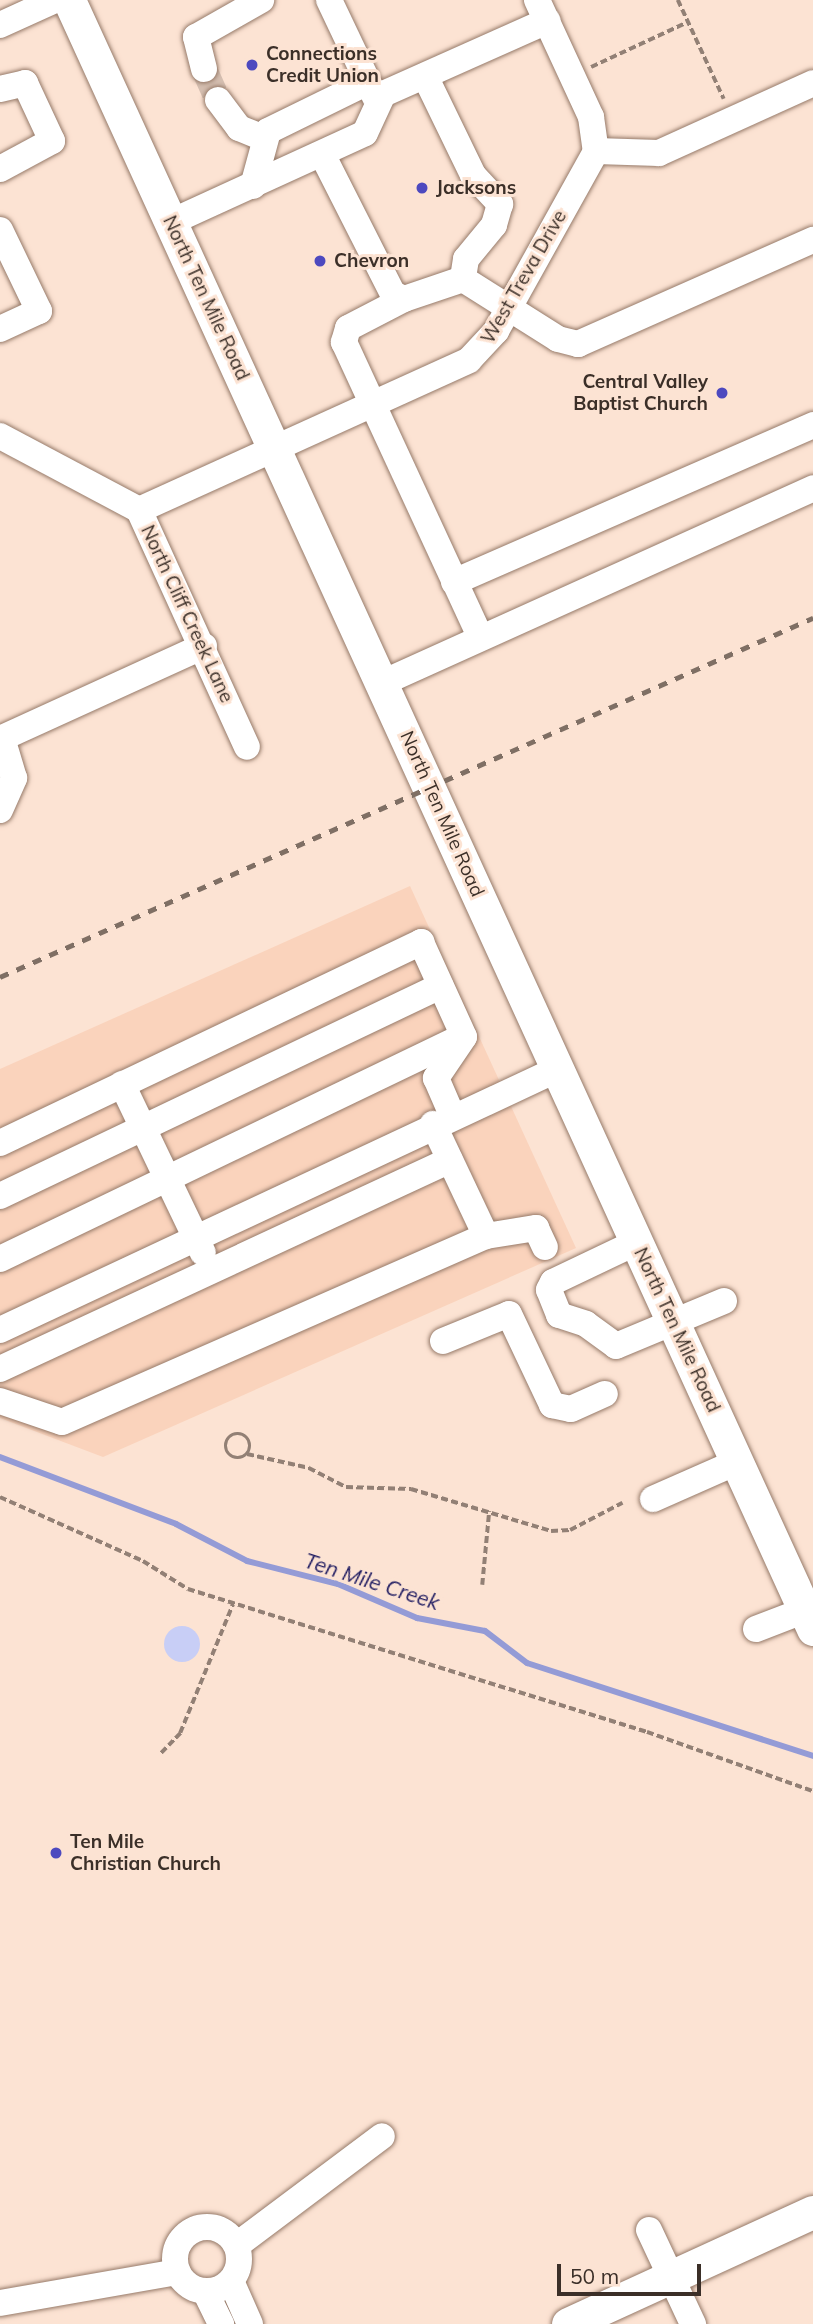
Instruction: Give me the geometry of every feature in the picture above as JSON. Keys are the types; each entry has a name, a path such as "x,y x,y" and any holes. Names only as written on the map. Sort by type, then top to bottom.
{"main road":[{"name":"North Ten Mile Road","path":"69,0 737,1462 810,1615"},
{"path":"568,2324 813,2212"}],"street":[{"path":"0,25 55,0"},
{"path":"204,69 196,37 261,0"},
{"path":"172,222 365,133 372,92 329,0"},
{"path":"253,186 264,138 274,126 425,76 542,10 591,117 596,151 659,153 813,83"},
{"path":"425,76 473,175 500,204 494,225 466,259 463,279"},
{"path":"0,169 37,152 52,141 25,83 14,96"},
{"path":"218,100 239,128 264,138"},
{"name":"West Treva Drive","path":"139,510 469,360 511,305 596,151"},
{"path":"321,154 383,283 404,299"},
{"path":"0,230 39,311 0,329"},
{"path":"480,637 372,405 344,335 404,299 463,279 511,305 558,339 578,344 813,240"},
{"path":"454,582 813,425"},
{"name":"North Cliff Creek Lane","path":"0,436 139,510 204,646 247,747"},
{"path":"382,683 813,488"},
{"path":"0,810 14,778 1,737 204,646"},
{"path":"0,1143 421,942 464,1037"},
{"path":"0,1196 441,986"},
{"path":"464,1037 436,1078 450,1160 486,1236"},
{"path":"0,1259 464,1037"},
{"path":"0,1331 442,1120 558,1069"},
{"path":"122,1084 211,1271"},
{"path":"0,1369 450,1160"},
{"path":"0,1401 62,1422 486,1236 536,1228 545,1247"},
{"path":"637,1242 553,1282 549,1290 559,1315 586,1324 616,1346 672,1320 724,1301"},
{"path":"443,1340 509,1314 552,1405 571,1409 606,1394"},
{"path":"653,1499 737,1462"},
{"path":"756,1629 810,1615"},
{"path":"250,2324 231,2281 237,2245 382,2136"},
{"path":"177,2272 176,2247 193,2229 218,2228 237,2245"},
{"path":"649,2230 693,2324"},
{"path":"0,2303 177,2272 205,2291 221,2324"},
{"path":"205,2291 231,2281"}],"path":[{"path":"678,0 734,119"},
{"path":"572,76 688,22"},
{"path":"247,1454 247,1439 229,1438 229,1455 247,1454 309,1468 346,1487 411,1489 560,1532 622,1503"},
{"path":"0,1497 143,1561 188,1589 647,1732 813,1791"},
{"path":"482,1585 489,1511"},
{"path":"161,1753 180,1733 233,1604"}],"shaded area":[{"path":"410,886 576,1248 103,1457 0,1418 0,1069"},
{"path":"182,1626 195,1631 200,1644 195,1657 182,1662 169,1657 164,1644 169,1631"}],"waterway":[{"name":"Ten Mile Creek","path":"0,1457 176,1524 247,1561 338,1584 417,1618 485,1631 527,1663 813,1756"}],"tunnel":[{"path":"204,69 218,100"}],"railway":[{"path":"0,977 813,618"}],"place":[{"name":"Connections Credit Union","path":"252,65"},
{"name":"Jacksons","path":"422,188"},
{"name":"Chevron","path":"320,261"},
{"name":"Central Valley Baptist Church","path":"722,393"},
{"name":"Ten Mile Christian Church","path":"56,1853"}]}
